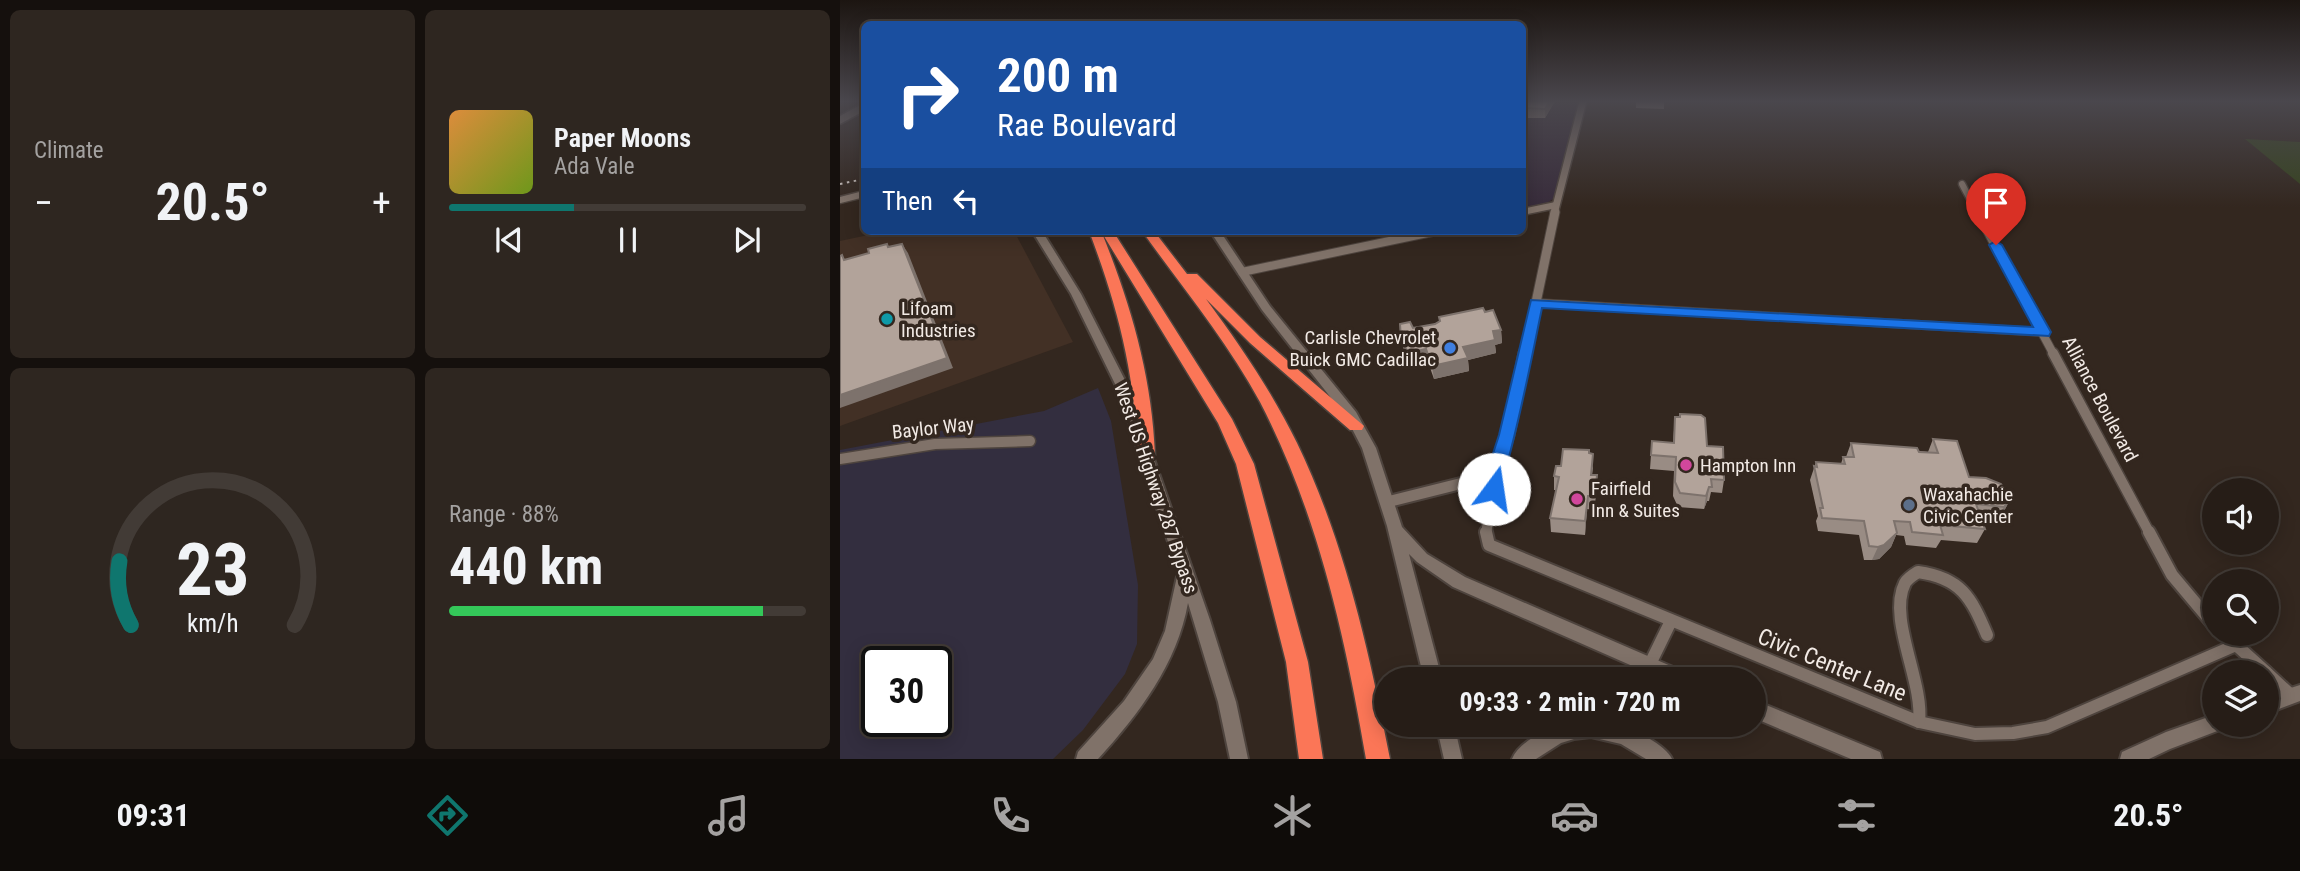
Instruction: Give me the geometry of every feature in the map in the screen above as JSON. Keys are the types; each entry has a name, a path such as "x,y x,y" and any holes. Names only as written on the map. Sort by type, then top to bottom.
{"highway":[{"path":"1096,235 1135,348 1146,412 1146,456"},
{"path":"1109,235 1226,423 1245,464 1297,662 1311,759"},
{"path":"1151,235 1234,350 1266,400 1304,476 1347,609 1378,759"},
{"path":"1152,235 1230,318 1356,426"}],"main road":[{"name":"West US Highway 287 Bypass","path":"1039,235 1076,294 1124,390 1227,702 1239,759"},
{"path":"1218,235 1266,308 1356,426 1377,467 1430,667"},
{"path":"1394,526 1422,558 1459,582 1649,666"},
{"path":"1085,759 1135,701 1168,648 1175,626 1185,570"},
{"path":"2279,700 2296,694"},
{"path":"1766,714 1873,759"},
{"path":"1521,759 1544,741 1590,727 1622,733 1663,759"},
{"path":"2129,759 2202,729"},
{"path":"1448,737 1453,759"}],"street":[{"path":"1496,472 1506,443 1556,205 1574,136"},
{"name":"Alliance Boulevard","path":"1962,184 2172,575 2202,612"},
{"path":"840,200 861,195"},
{"path":"1526,211 1556,205"},
{"path":"1242,272 1418,235"},
{"path":"1536,303 2043,332"},
{"name":"Baylor Way","path":"840,458 967,441 1030,441"},
{"name":"Civic Center Lane","path":"1496,472 1486,535 1489,545 1919,722 1975,734 2013,733 2047,727 2234,646"},
{"path":"1387,502 1463,484"},
{"path":"1919,722 1920,702 1899,607 1902,585 1913,574 1931,572 1956,581 1972,601 1987,635"},
{"path":"1649,666 1671,621"},
{"path":"2237,646 2253,660"},
{"path":"2279,682 2296,694"}],"shaded area":[{"path":"1526,136 1571,136 1556,197 1544,205 1526,208"},
{"path":"868,235 1016,235 1073,342 840,426 840,241"},
{"path":"1098,388 1111,421 1138,585 1137,644 1125,674 1083,730 1053,759 840,759 840,450 1044,411"}],"green space":[{"path":"2245,139 2300,142 2300,184"}],"building":[{"name":"Lifoam Industries","path":"887,244 888,247 902,244 947,358 840,395 840,256 842,255 844,260 869,253 868,249"},
{"name":"Carlisle Chevrolet Buick GMC Cadillac","path":"1483,308 1485,312 1493,310 1501,330 1493,331 1495,340 1463,347 1468,358 1432,366 1426,349 1408,353 1401,339 1400,324 1410,322 1413,328 1435,324 1440,321 1439,317"},
{"name":"Hampton Inn","path":"1680,414 1701,415 1705,418 1707,446 1723,447 1724,480 1711,479 1712,487 1709,487 1706,496 1680,493 1675,482 1676,457 1651,455 1652,441 1674,443 1675,417 1680,417"},
{"name":"Waxahachie Civic Center","path":"1933,439 1957,441 1969,477 1986,478 2001,484 2011,498 2004,507 1976,504 1985,529 1940,525 1943,535 1912,532 1910,522 1894,521 1897,533 1878,547 1869,546 1864,521 1822,518 1820,508 1823,508 1814,466 1817,467 1816,462 1845,464 1843,457 1854,457 1851,443 1917,448 1919,452 1938,453"},
{"name":"Fairfield Inn & Suites","path":"1563,449 1589,450 1589,453 1593,454 1591,475 1597,475 1595,496 1588,496 1585,521 1550,518 1559,477 1554,476 1556,466 1561,466"}],"railway":[{"path":"840,184 861,180"}],"place":[{"name":"Lifoam Industries","path":"887,319"},
{"name":"Carlisle Chevrolet Buick GMC Cadillac","path":"1450,348"},
{"name":"Hampton Inn","path":"1686,465"},
{"name":"Fairfield Inn & Suites","path":"1577,499"},
{"name":"Waxahachie Civic Center","path":"1909,505"}],"route":[{"path":"1494,489 1536,303 2043,332 1996,245"}]}
